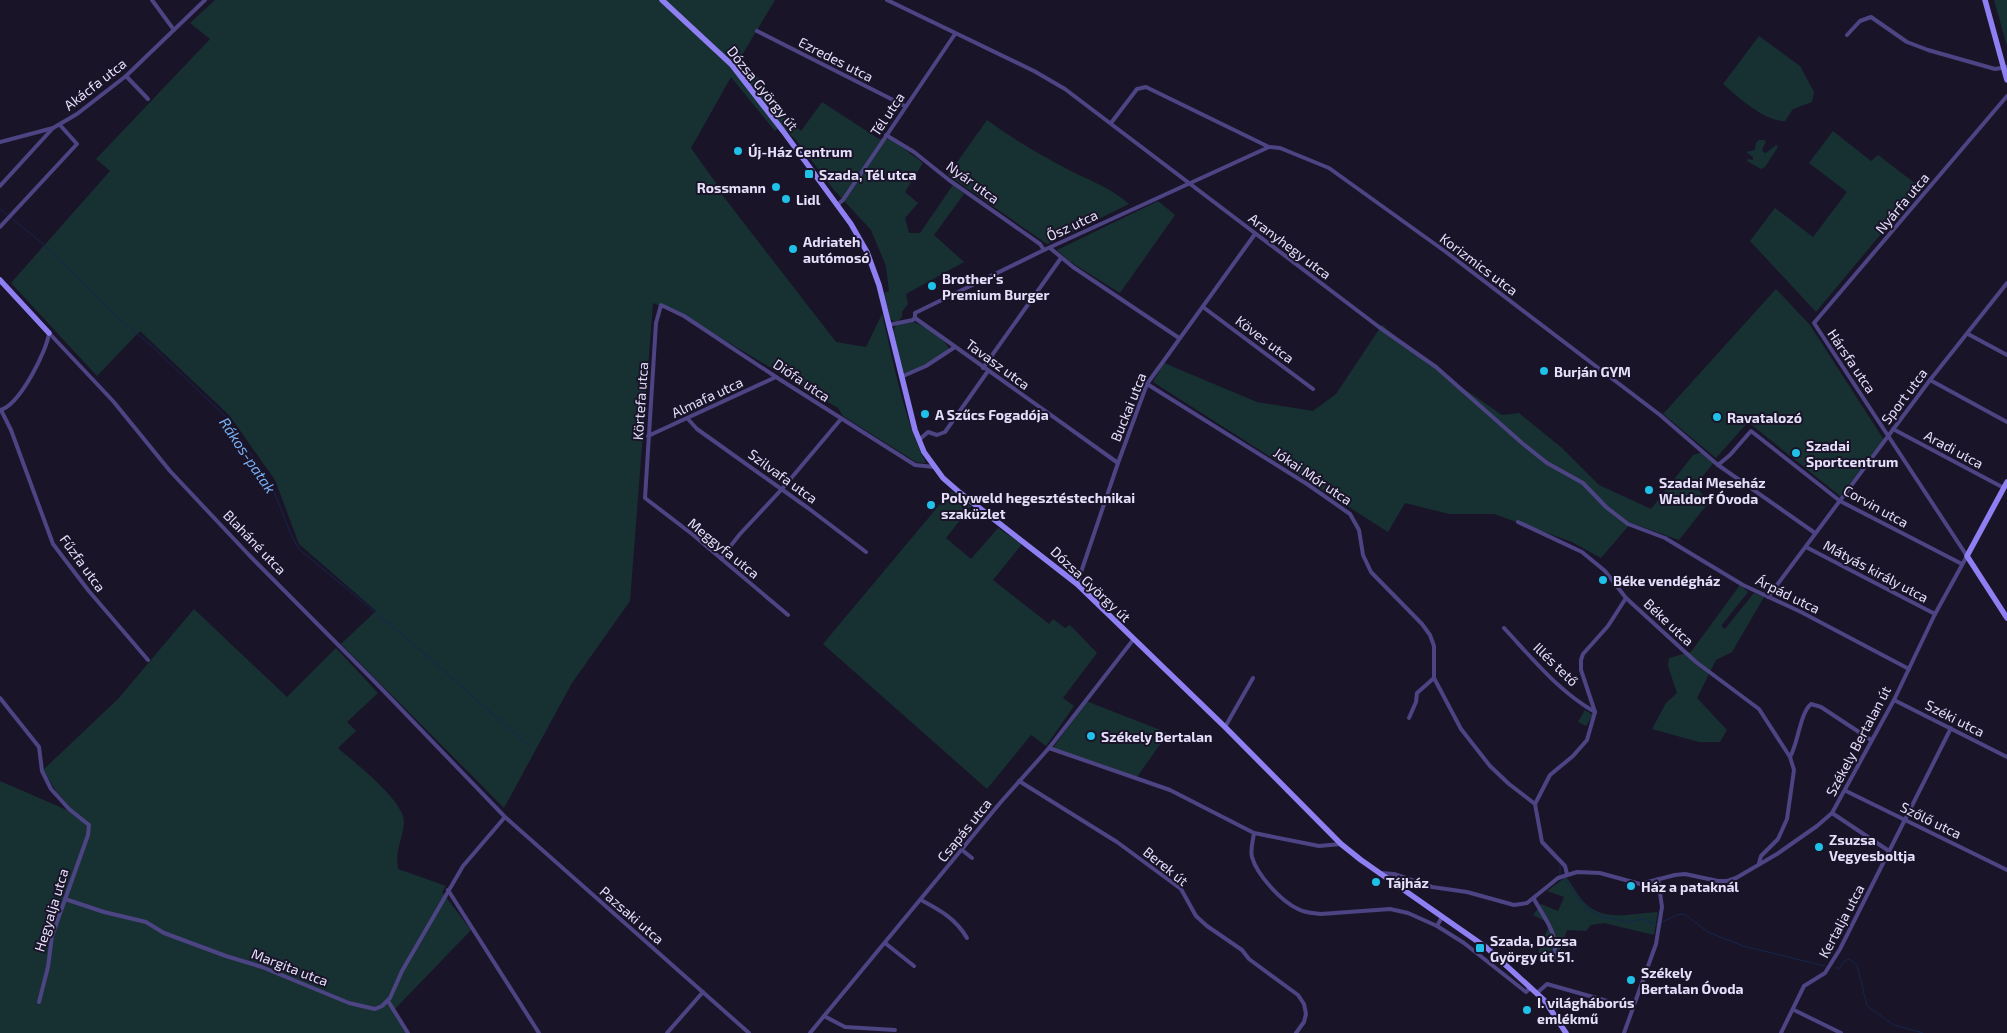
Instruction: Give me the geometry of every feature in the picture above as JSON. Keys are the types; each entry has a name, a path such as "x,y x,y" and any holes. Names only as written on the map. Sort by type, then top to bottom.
{"main road":[{"name":"Dózsa György út","path":"662,0 732,65 837,204 860,239 873,266 919,440 934,467 959,492 1077,584 1341,844 1487,948 1545,1001 1566,1033"},
{"path":"1984,0 2005,67 2007,80"},
{"name":"Blaháné utca","path":"0,280 49,333"},
{"name":"Székely Bertalan út","path":"1966,553 2005,485"},
{"path":"1966,553 2007,618"}],"street":[{"path":"152,0 174,30"},
{"name":"Akácfa utca","path":"0,186 53,128 98,99 126,76 205,0"},
{"name":"Aranyhegy utca","path":"887,0 1065,89 1190,182 1255,234 1436,367 1522,443 1547,463 1583,483 1606,507 1628,524 1660,536"},
{"path":"1847,35 1860,21 1872,17 1907,42 1944,56 1995,69 2005,67"},
{"name":"Ezredes utca","path":"756,31 905,106"},
{"name":"Tél utca","path":"837,204 843,199 955,34"},
{"path":"126,76 148,99"},
{"name":"Korizmics utca","path":"1111,123 1137,89 1146,87 1269,147 1280,148 1329,168 1446,252 1660,415 1718,465 1815,533"},
{"name":"Nyárfa utca","path":"1814,323 2007,96"},
{"path":"0,226 77,144 60,125"},
{"path":"0,142 53,128"},
{"name":"Nyár utca","path":"886,135 914,152 949,180 1040,244 1044,250"},
{"name":"Ősz utca","path":"888,325 915,318 915,313 1044,250 1269,147"},
{"name":"Buckai utca","path":"1077,584 1147,384 1178,338 1255,234"},
{"path":"1050,248 1061,258 1178,338"},
{"path":"983,368 1061,258"},
{"name":"Sport utca","path":"1768,597 1930,380 2007,282"},
{"name":"Diófa utca","path":"661,305 684,316 841,419 916,465 934,467"},
{"name":"Körtefa utca","path":"645,498 656,323 661,305"},
{"name":"Köves utca","path":"1202,306 1314,389"},
{"name":"Tavasz utca","path":"915,318 1118,463"},
{"name":"Hársfa utca","path":"1814,323 1966,553"},
{"path":"1,410 7,408 14,400 31,374 46,346 49,333"},
{"name":"Blaháné utca","path":"49,333 113,401 170,471 242,548 370,676 501,813"},
{"path":"1968,334 2007,355"},
{"path":"901,377 926,366 955,347"},
{"path":"919,440 928,432 937,434 945,432 988,371"},
{"name":"Almafa utca","path":"648,436 776,377"},
{"path":"1930,380 2007,422"},
{"name":"Jókai Mór utca","path":"1147,384 1307,484 1350,514 1359,530 1364,559 1372,572 1422,624 1430,635 1434,646 1434,678 1467,738 1503,778 1535,804"},
{"name":"Fűzfa utca","path":"1,410 11,430 53,544 88,590 148,660"},
{"name":"Szilvafa utca","path":"688,419 697,429 782,489 866,552"},
{"path":"721,558 841,419"},
{"name":"Aradi utca","path":"1894,429 2005,485"},
{"name":"Corvin utca","path":"1718,465 1730,455 1751,431 1840,501 1962,564"},
{"name":"Meggyfa utca","path":"645,498 721,558 788,615"},
{"name":"Béke utca","path":"1518,522 1582,552 1605,571 1626,598 1696,662 1759,708 1790,757 1794,773 1787,819 1778,839 1761,856 1759,863"},
{"name":"Árpád utca","path":"1660,536 1768,597 1801,612 1909,669"},
{"name":"Mátyás király utca","path":"1806,547 1935,614"},
{"name":"Székely Bertalan út","path":"1534,899 1553,881 1567,874 1591,871 1640,884 1685,874 1727,881 1736,878 1802,837 1832,813 1846,791 1871,740 1894,700 1966,553"},
{"path":"1567,874 1565,866 1542,842 1535,804 1550,775 1573,756 1586,740 1595,712 1581,670 1581,660 1583,654 1608,626 1626,598"},
{"name":"Illés tető","path":"1504,628 1544,671 1581,704 1595,712"},
{"name":"Csapás utca","path":"810,1033 1019,781 1049,748 1133,640"},
{"path":"1225,728 1253,678"},
{"path":"1408,718 1416,702 1417,693 1434,678"},
{"name":"Hegyalja utca","path":"0,698 39,747 42,771 51,789 69,809 89,825 89,831 51,942 48,967 39,1002"},
{"name":"Széki utca","path":"1894,700 2007,757"},
{"name":"Béke utca","path":"1790,757 1807,708 1811,704 1821,707 1871,740"},
{"name":"Kertalja utca","path":"1781,1033 1794,1010 1804,986 1825,973 1840,949 1951,728"},
{"path":"1049,748 1170,790 1254,833 1318,846 1341,844"},
{"name":"Berek út","path":"1019,781 1117,842 1181,889 1196,916 1207,926 1242,950 1248,958 1298,994 1304,1004 1306,1014 1304,1022 1296,1033"},
{"name":"Szőlő utca","path":"1846,791 2007,870"},
{"name":"Pazsaki utca","path":"501,813 749,1033"},
{"path":"1832,813 1889,852"},
{"path":"408,1033 388,1001 402,972 463,866 505,817"},
{"path":"1254,833 1251,848 1253,860 1276,893 1296,908 1310,913 1321,914 1390,909 1408,913 1438,926 1442,917"},
{"path":"962,850 972,858"},
{"path":"1379,872 1394,874 1432,887 1467,892 1514,905 1527,903 1534,899 1552,928 1556,948 1553,959"},
{"path":"1624,1033 1656,944 1661,919 1662,899 1658,879"},
{"path":"448,890 539,1033"},
{"name":"Margita utca","path":"65,900 146,922 164,933 265,968 354,1005 375,1009 388,1001"},
{"path":"921,900 949,917 958,925 967,938"},
{"name":"Dózsa György út","path":"1438,926 1464,943 1516,986 1526,992 1530,987"},
{"path":"886,943 914,966"},
{"path":"1537,993 1545,984 1632,1008"},
{"path":"667,1033 703,992"},
{"path":"1794,1010 1841,1033"},
{"path":"824,1016 845,1027 895,1030"}],"green space":[{"path":"215,0 775,0 739,60 759,78 785,117 801,131 822,102 879,139 891,139 923,163 905,192 918,203 905,218 909,233 920,233 953,185 964,194 934,235 964,262 906,294 908,304 902,312 902,317 898,321 893,321 890,318 884,293 889,291 886,266 871,230 834,190 796,140 782,126 775,131 731,77 691,148 723,196 836,342 866,347 882,314 905,409 926,463 916,462 843,416 838,408 684,316 653,303 630,601 572,683 504,808 341,644 376,611 299,544 275,480 229,415 140,331 97,376 11,283 110,171 96,159 210,39 190,23"},
{"path":"1994,0 2007,0 2007,46"},
{"path":"1759,36 1800,66 1814,92 1812,102 1793,109 1785,121 1777,120 1761,113 1744,102 1723,84"},
{"path":"987,120 1037,153 1107,188 1129,204 1047,244 948,175"},
{"path":"1833,131 1871,161 1878,155 1920,187 1816,312 1750,241 1775,208 1813,237 1847,192 1809,163"},
{"path":"1759,140 1766,142 1762,149 1763,152 1766,153 1776,145 1778,147 1765,167 1761,169 1747,161 1748,159 1753,160 1753,157 1746,152 1755,150 1756,143"},
{"path":"1158,201 1175,215 1120,293 1069,261 1057,250"},
{"path":"1776,289 1810,325 1884,440 1840,496 1748,422 1716,458 1663,414"},
{"path":"913,322 934,333 948,346 949,350 912,372 904,374 893,331 896,325"},
{"path":"1382,325 1438,371 1502,415 1519,413 1562,448 1599,485 1651,509 1693,455 1703,452 1714,462 1695,486 1709,502 1679,540 1631,523 1601,558 1572,542 1494,514 1449,514 1405,503 1388,532 1153,382 1164,363 1257,402 1313,411 1336,394"},
{"path":"951,491 971,506 946,538 971,559 998,528 1022,544 993,580 1049,624 1053,619 1065,628 1070,625 1097,653 1063,698 1074,706 1046,746 1031,735 987,789 823,644"},
{"path":"1740,585 1748,592 1721,626 1725,629 1754,593 1764,597 1732,652 1716,660 1697,698 1727,730 1720,742 1699,742 1652,729 1666,703 1677,693 1668,666 1669,658 1691,652"},
{"path":"194,609 287,697 336,648 378,693 347,722 356,731 338,748 378,783 397,804 402,814 404,823 398,851 398,869 446,886 442,892 471,930 393,1011 406,1033 0,1033 0,781 69,811 71,809 56,791 43,770 118,699"},
{"path":"1086,701 1168,733 1137,777 1053,748"},
{"path":"1585,710 1593,715 1586,726 1578,722"},
{"path":"1566,877 1584,902 1595,910 1612,915 1658,912 1654,935 1604,923 1591,925 1586,931 1567,930 1556,962 1538,952 1549,926 1547,922 1533,915 1541,904 1558,911 1564,897 1547,891"}],"waterway":[{"name":"Rákos-patak","path":"0,209 42,243 117,317 153,347 226,417 272,486 292,537 299,549 411,642 529,746"},
{"path":"1560,866 1560,874"},
{"path":"1564,878 1584,906 1599,916 1627,922 1643,919 1657,925"},
{"path":"1660,923 1677,915 1684,914 1708,932 1743,946 1825,966"},
{"path":"1836,968 1840,968 1843,962 1849,959 1857,965 1867,1006 1894,1025 1923,1033"}],"place":[{"name":"Új-Ház Centrum","path":"738,151"},
{"name":"Szada, Tél utca","path":"809,174"},
{"name":"Rossmann","path":"776,187"},
{"name":"Lidl","path":"786,199"},
{"name":"Adriateh autómosó","path":"793,249"},
{"name":"Brother's Premium Burger","path":"932,286"},
{"name":"Burján GYM","path":"1544,371"},
{"name":"A Szűcs Fogadója","path":"925,414"},
{"name":"Ravatalozó","path":"1717,417"},
{"name":"Szadai Sportcentrum","path":"1796,453"},
{"name":"Szadai Meseház Waldorf Óvoda","path":"1649,490"},
{"name":"Polyweld hegesztéstechnikai szaküzlet","path":"931,505"},
{"name":"Béke vendégház","path":"1603,580"},
{"name":"Székely Bertalan","path":"1091,736"},
{"name":"Zsuzsa Vegyesboltja","path":"1819,847"},
{"name":"Tájház","path":"1376,882"},
{"name":"Ház a pataknál","path":"1631,886"},
{"name":"Szada, Dózsa György út 51.","path":"1480,948"},
{"name":"Székely Bertalan Óvoda","path":"1631,980"},
{"name":"I. világháborús emlékmű","path":"1527,1010"}]}
